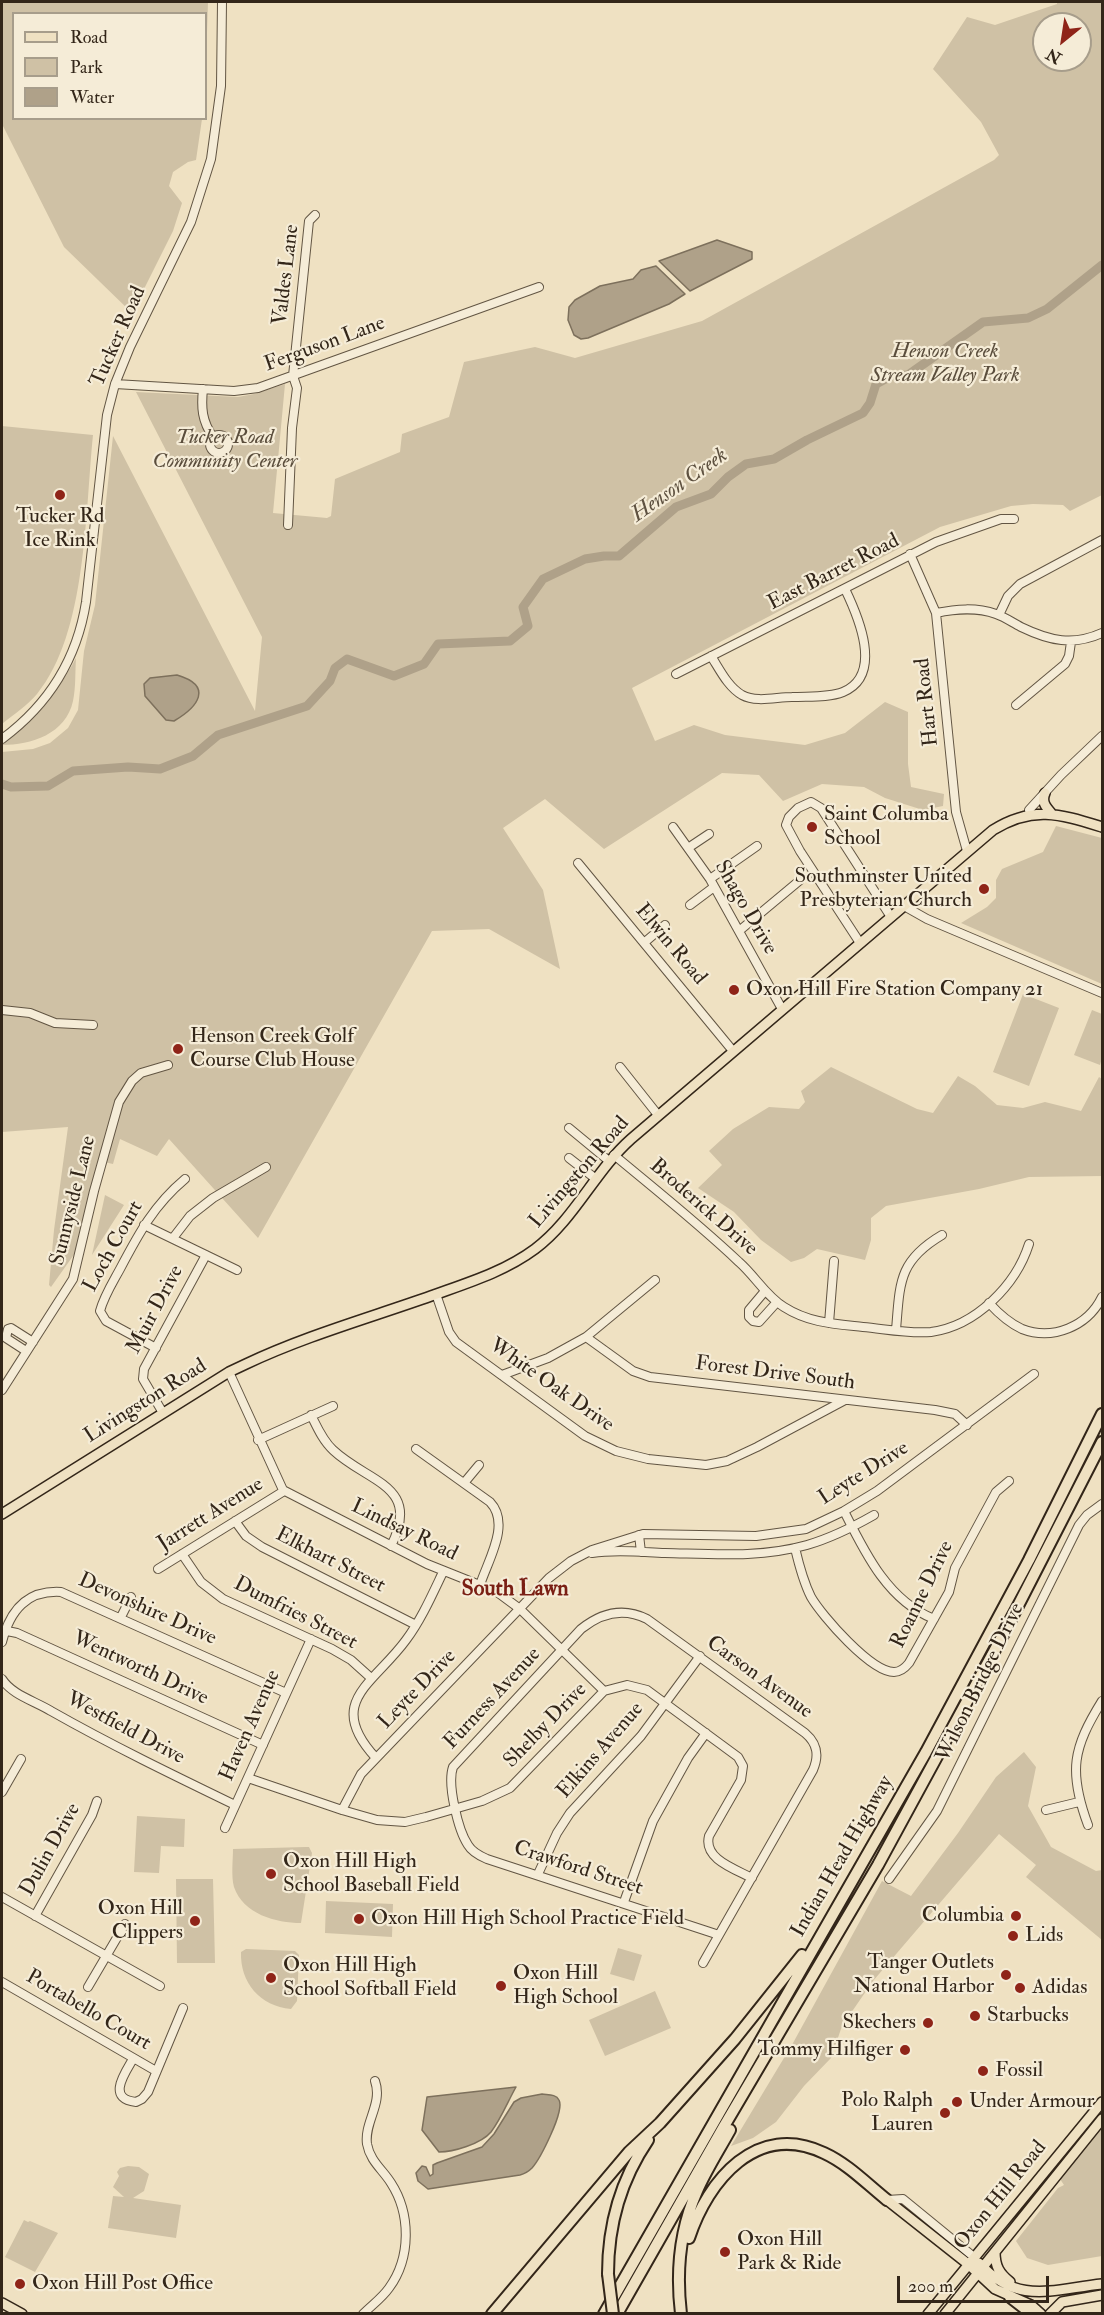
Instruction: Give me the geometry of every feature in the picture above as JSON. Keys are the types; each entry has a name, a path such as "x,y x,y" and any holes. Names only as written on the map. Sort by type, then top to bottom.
{"highway":[{"name":"Indian Head Highway","path":"601,2313 614,2297 897,1804 978,1656 1102,1414"},
{"name":"Indian Head Highway","path":"615,2313 807,1988 955,1724 1102,1442"},
{"path":"1094,1461 1102,1448"},
{"path":"492,2313 629,2152 660,2122 754,2016 833,1912"},
{"path":"681,2313 678,2279 686,2224 696,2192 807,1988"},
{"path":"615,2313 608,2274 610,2234 619,2197 636,2159 660,2122"},
{"path":"678,2279 693,2227 709,2195 732,2165 759,2150 785,2144 812,2148 834,2158 887,2200"},
{"path":"1010,2297 1032,2313"}],"main road":[{"path":"1045,793 1043,797 1045,805 1052,814"},
{"name":"Livingston Road","path":"2,1514 228,1372 272,1352 504,1268 549,1238 611,1158 658,1115 998,827 1030,814 1052,814 1102,828"},
{"name":"Oxon Hill Road","path":"928,2313 1102,2102"},
{"name":"Oxon Hill Road","path":"945,2313 1102,2119"},
{"path":"887,2200 971,2260 995,2289 1031,2305 1041,2313"},
{"path":"994,2252 996,2266 1003,2276 1016,2285 1037,2293"},
{"path":"980,2269 999,2281 1024,2292 1037,2293 1102,2284"},
{"path":"1050,2313 1062,2302 1102,2295"},
{"path":"2,2303 21,2313"}],"street":[{"name":"Tucker Road","path":"2,739 31,714 49,694 69,661 80,633 86,602 107,415 115,384 129,347 179,249 204,187 213,149 219,105 222,2"},
{"name":"Valdes Lane","path":"288,525 292,428 297,388 293,376 308,223 315,215"},
{"name":"Ferguson Lane","path":"115,384 249,390 539,287"},
{"path":"202,389 202,414 205,425 213,437"},
{"name":"East Barret Road","path":"676,674 910,554 945,538 996,521 1014,519"},
{"path":"999,615 1008,596 1020,584 1102,540"},
{"name":"Hart Road","path":"910,554 936,613 956,812 967,851"},
{"path":"711,656 732,687 749,698 806,696 844,691 857,679 866,656 861,627 845,589"},
{"path":"936,613 970,609 999,615 1032,632 1071,642 1102,633"},
{"path":"1016,705 1065,664 1071,642"},
{"path":"1030,814 1029,810 1102,736"},
{"path":"860,943 787,829 788,820 798,808 811,802 821,808 891,917"},
{"name":"Shago Drive","path":"674,827 710,879 782,1009"},
{"path":"688,848 709,834"},
{"path":"710,879 757,846"},
{"name":"Elwin Road","path":"578,863 733,1051"},
{"path":"739,931 799,881"},
{"path":"690,905 714,887"},
{"path":"904,906 927,919 1102,993"},
{"path":"645,942 665,925"},
{"path":"2,1010 30,1013 63,1025 93,1025"},
{"name":"Sunnyside Lane","path":"2,1387 73,1279 94,1191 119,1102 141,1073 168,1065"},
{"path":"620,1067 658,1115"},
{"name":"Broderick Drive","path":"569,1128 611,1158 739,1262 777,1302 804,1317 829,1323 896,1330 920,1332 939,1330 965,1320 989,1303 1012,1279 1029,1244"},
{"path":"569,1158 596,1179"},
{"path":"173,1238 190,1216 205,1204 266,1167"},
{"name":"Loch Court","path":"156,1348 106,1321 100,1314 102,1303 144,1225 161,1200 185,1179"},
{"path":"144,1225 237,1270"},
{"path":"896,1330 901,1285 907,1268 917,1253 942,1235"},
{"name":"Muir Drive","path":"163,1413 143,1379 144,1369 206,1255"},
{"path":"829,1323 834,1261"},
{"path":"502,1375 548,1358 586,1337 655,1280"},
{"path":"765,1290 750,1308 749,1317 759,1322 777,1302"},
{"name":"White Oak Drive","path":"436,1294 453,1339 567,1424 599,1444 637,1457 698,1465 735,1458 845,1400"},
{"path":"989,1303 1004,1318 1018,1327 1033,1332 1049,1333 1066,1330 1082,1321 1094,1310 1102,1297"},
{"path":"26,1351 6,1338 8,1329 11,1328 33,1342"},
{"name":"Forest Drive South","path":"586,1337 633,1371 650,1377 950,1413 967,1425"},
{"path":"228,1372 258,1440 284,1491"},
{"name":"Leyte Drive","path":"342,1810 357,1779 376,1758 560,1569 583,1554 639,1535 767,1536 806,1528 844,1511 896,1477 1034,1374"},
{"path":"258,1440 333,1406"},
{"path":"311,1415 333,1450 383,1485 396,1498 401,1523 391,1546"},
{"path":"417,1449 490,1502 499,1514 498,1530 480,1585"},
{"path":"464,1483 479,1465"},
{"name":"Roanne Drive","path":"795,1548 805,1585 817,1606 846,1640 884,1669 895,1672 907,1666 951,1588 959,1560 996,1492 1009,1480"},
{"name":"Lindsay Road","path":"284,1491 444,1572 501,1594 604,1691"},
{"name":"Jarrett Avenue","path":"158,1569 284,1491"},
{"name":"Wilson Bridge Drive","path":"889,1879 936,1810 1079,1526 1087,1515 1102,1504"},
{"path":"844,1511 874,1566 887,1584 914,1608 934,1619"},
{"name":"Leyte Drive","path":"583,1554 604,1551 746,1554 795,1548 826,1538 874,1515"},
{"name":"Elkhart Street","path":"235,1521 246,1536 262,1547 416,1625"},
{"path":"639,1535 641,1552"},
{"name":"Dumfries Street","path":"182,1554 201,1582 223,1599 351,1660 371,1678"},
{"path":"376,1758 359,1739 354,1724 358,1698 371,1678 404,1643 444,1572"},
{"name":"Devonshire Drive","path":"3,1630 13,1611 32,1596 51,1592 70,1594 286,1693"},
{"path":"121,1617 131,1597"},
{"name":"Carson Avenue","path":"562,1651 581,1629 596,1618 623,1612 647,1619 805,1733 812,1739 817,1750 813,1770 703,1963"},
{"path":"2,1642 3,1630"},
{"name":"Wentworth Drive","path":"3,1630 17,1633 263,1745"},
{"name":"Haven Avenue","path":"225,1828 311,1640"},
{"name":"Furness Avenue","path":"455,1807 450,1780 455,1764 562,1651"},
{"name":"Elkins Avenue","path":"538,1874 557,1833 570,1813 637,1741 700,1656"},
{"name":"Westfield Drive","path":"2,1679 12,1690 150,1763 236,1805"},
{"name":"Shelby Drive","path":"248,1778 376,1820 405,1822 482,1801 510,1788 604,1691 624,1685 634,1685 651,1692 738,1757 743,1769 740,1784 706,1845 709,1852 717,1858 752,1878"},
{"path":"1088,1825 1079,1802 1077,1779 1079,1745 1102,1701"},
{"path":"624,1902 653,1821 684,1764 706,1733"},
{"path":"2,1792 21,1759"},
{"name":"Dulin Drive","path":"35,1916 92,1815 97,1801"},
{"path":"1046,1810 1079,1802"},
{"name":"Crawford Street","path":"455,1807 467,1843 472,1850 487,1859 719,1935"},
{"path":"2,1897 160,1986"},
{"path":"88,1988 125,1924"},
{"name":"Portabello Court","path":"2,1982 156,2071"},
{"path":"133,2059 119,2088 121,2094 133,2102 142,2099 148,2092 183,2008"},
{"path":"363,2313 391,2286 401,2264 405,2246 406,2225 398,2196 392,2184 372,2158 367,2142 368,2126 377,2101 375,2081"}],"green space":[{"path":"2,2 208,2 207,32 207,12 12,12 12,120 202,120 196,160 188,162 173,172 169,186 182,203 173,231 132,313 64,247 2,124"},
{"name":"Henson Creek Stream Valley Park","path":"1057,2 1102,2 1102,495 1070,511 1063,505 1011,506 940,527 632,688 655,741 694,725 725,735 805,745 845,733 885,702 908,712 908,764 911,787 944,794 943,806 923,810 885,798 864,787 822,784 783,801 759,775 722,773 604,849 545,799 503,828 543,890 560,969 489,929 432,931 258,1238 169,1139 157,1156 120,1139 113,1164 104,1162 85,1239 51,1287 49,1285 54,1230 68,1127 2,1132 2,752 33,749 50,743 68,728 78,710 84,651 95,605 113,436 255,711 262,637 136,392 238,397 285,384 273,513 327,518 331,516 335,479 400,452 402,434 449,417 464,362 535,347 575,358 702,321 994,160 999,155 981,122 933,69 967,17 995,25 1032,12 1032,72 1092,72 1092,12 1033,12 1057,4"},
{"path":"2,426 93,435 81,570 66,639 53,669 37,694 2,724"},
{"path":"76,658 73,701 63,722 35,740 2,745 43,705 60,684"},
{"path":"1056,826 1102,838 1102,984 961,923 987,907 996,898 996,880 1002,869 1043,852"},
{"path":"1023,994 1059,1008 1029,1086 993,1072"},
{"path":"1092,1010 1102,1014 1100,1065 1074,1055"},
{"path":"831,1067 917,1109 933,1113 958,1076 975,1086 997,1105 1023,1108 1045,1102 1081,1111 1099,1077 1102,1079 1102,1176 1029,1177 979,1189 886,1206 871,1218 871,1240 865,1260 817,1249 804,1258 791,1262 761,1240 734,1212 698,1188 722,1165 709,1151 733,1129 769,1107 799,1109 805,1102 801,1091"},
{"path":"105,1195 124,1205 92,1255"},
{"path":"1024,1752 1036,1767 1028,1806 1051,1847 1096,1871 1102,1870 1102,1940 1026,1877 1036,1865 999,1834 873,1981 842,2026 831,2058 804,2086 776,2122 753,2138 731,2146 793,2043 882,1881 911,1896 996,1777"},
{"path":"137,1816 185,1819 184,1847 161,1846 159,1873 134,1872"},
{"name":"Oxon Hill High School Baseball Field","path":"309,1847 312,1853 301,1923 271,1919 253,1910 238,1896 232,1873 233,1849"},
{"name":"Oxon Hill Clippers","path":"176,1879 213,1879 215,1963 177,1963"},
{"name":"Oxon Hill High School Practice Field","path":"326,1901 393,1904 392,1937 325,1933"},
{"path":"618,1948 642,1955 634,1981 610,1974"},
{"name":"Oxon Hill High School Softball Field","path":"246,1949 295,1951 299,1955 297,2001 291,2009 280,2007 261,1998 248,1983 244,1974 241,1952"},
{"path":"655,1991 671,2028 605,2056 589,2020"},
{"path":"1102,2125 1102,2256 1048,2265 1027,2258 1016,2241 1058,2188 1064,2185 1060,2179"},
{"path":"139,2167 149,2174 144,2191 133,2198 181,2205 176,2238 108,2228 113,2196 124,2197 113,2187 119,2176 117,2172 120,2168"},
{"path":"24,2220 58,2233 35,2272 5,2257"}],"water":[{"path":"717,240 752,252 752,259 690,291 659,261"},
{"path":"656,266 685,294 669,304 588,338 581,339 574,335 568,320 569,307 575,300 600,286 633,279 641,270"},
{"path":"177,675 196,685 199,691 198,697 183,715 174,721 166,720 145,696 144,684 150,678"},
{"path":"516,2087 491,2132 474,2144 452,2151 439,2152 422,2130 427,2097"},
{"path":"542,2094 558,2098 560,2106 546,2145 528,2172 428,2189 418,2181 416,2173 422,2166 426,2167 430,2176 433,2174 433,2165 482,2147 494,2134 514,2102 521,2098"}],"waterway":[{"name":"Henson Creek","path":"2,784 11,787 48,786 73,771 128,767 160,769 193,756 218,735 307,706 330,681 335,668 347,659 394,676 424,664 438,644 510,641 528,626 523,607 543,579 585,559 619,556 676,507 711,494 728,477 746,464 774,459 863,413 870,403 876,384 891,376 908,375 983,322 1028,318 1047,309 1102,265"}],"place":[{"name":"Tucker Rd Ice Rink","path":"60,495"},
{"name":"Saint Columba School","path":"812,827"},
{"name":"Southminster United Presbyterian Church","path":"984,889"},
{"name":"Oxon Hill Fire Station Company 21","path":"734,990"},
{"name":"Henson Creek Golf Course Club House","path":"178,1049"},
{"name":"Oxon Hill High School Baseball Field","path":"271,1874"},
{"name":"Columbia","path":"1016,1916"},
{"name":"Oxon Hill High School Practice Field","path":"359,1919"},
{"name":"Oxon Hill Clippers","path":"195,1921"},
{"name":"Lids","path":"1013,1936"},
{"name":"Tanger Outlets National Harbor","path":"1006,1975"},
{"name":"Oxon Hill High School Softball Field","path":"271,1978"},
{"name":"Oxon Hill High School","path":"501,1986"},
{"name":"Adidas","path":"1020,1988"},
{"name":"Starbucks","path":"975,2016"},
{"name":"Skechers","path":"928,2023"},
{"name":"Tommy Hilfiger","path":"905,2050"},
{"name":"Fossil","path":"983,2071"},
{"name":"Under Armour","path":"957,2102"},
{"name":"Polo Ralph Lauren","path":"945,2113"},
{"name":"Oxon Hill Park & Ride","path":"725,2252"},
{"name":"Oxon Hill Post Office","path":"20,2284"}],"district":[{"name":"South Lawn","path":"515,1590"}],"park label":[{"name":"Tucker Road Community Center","path":"225,450"}]}
